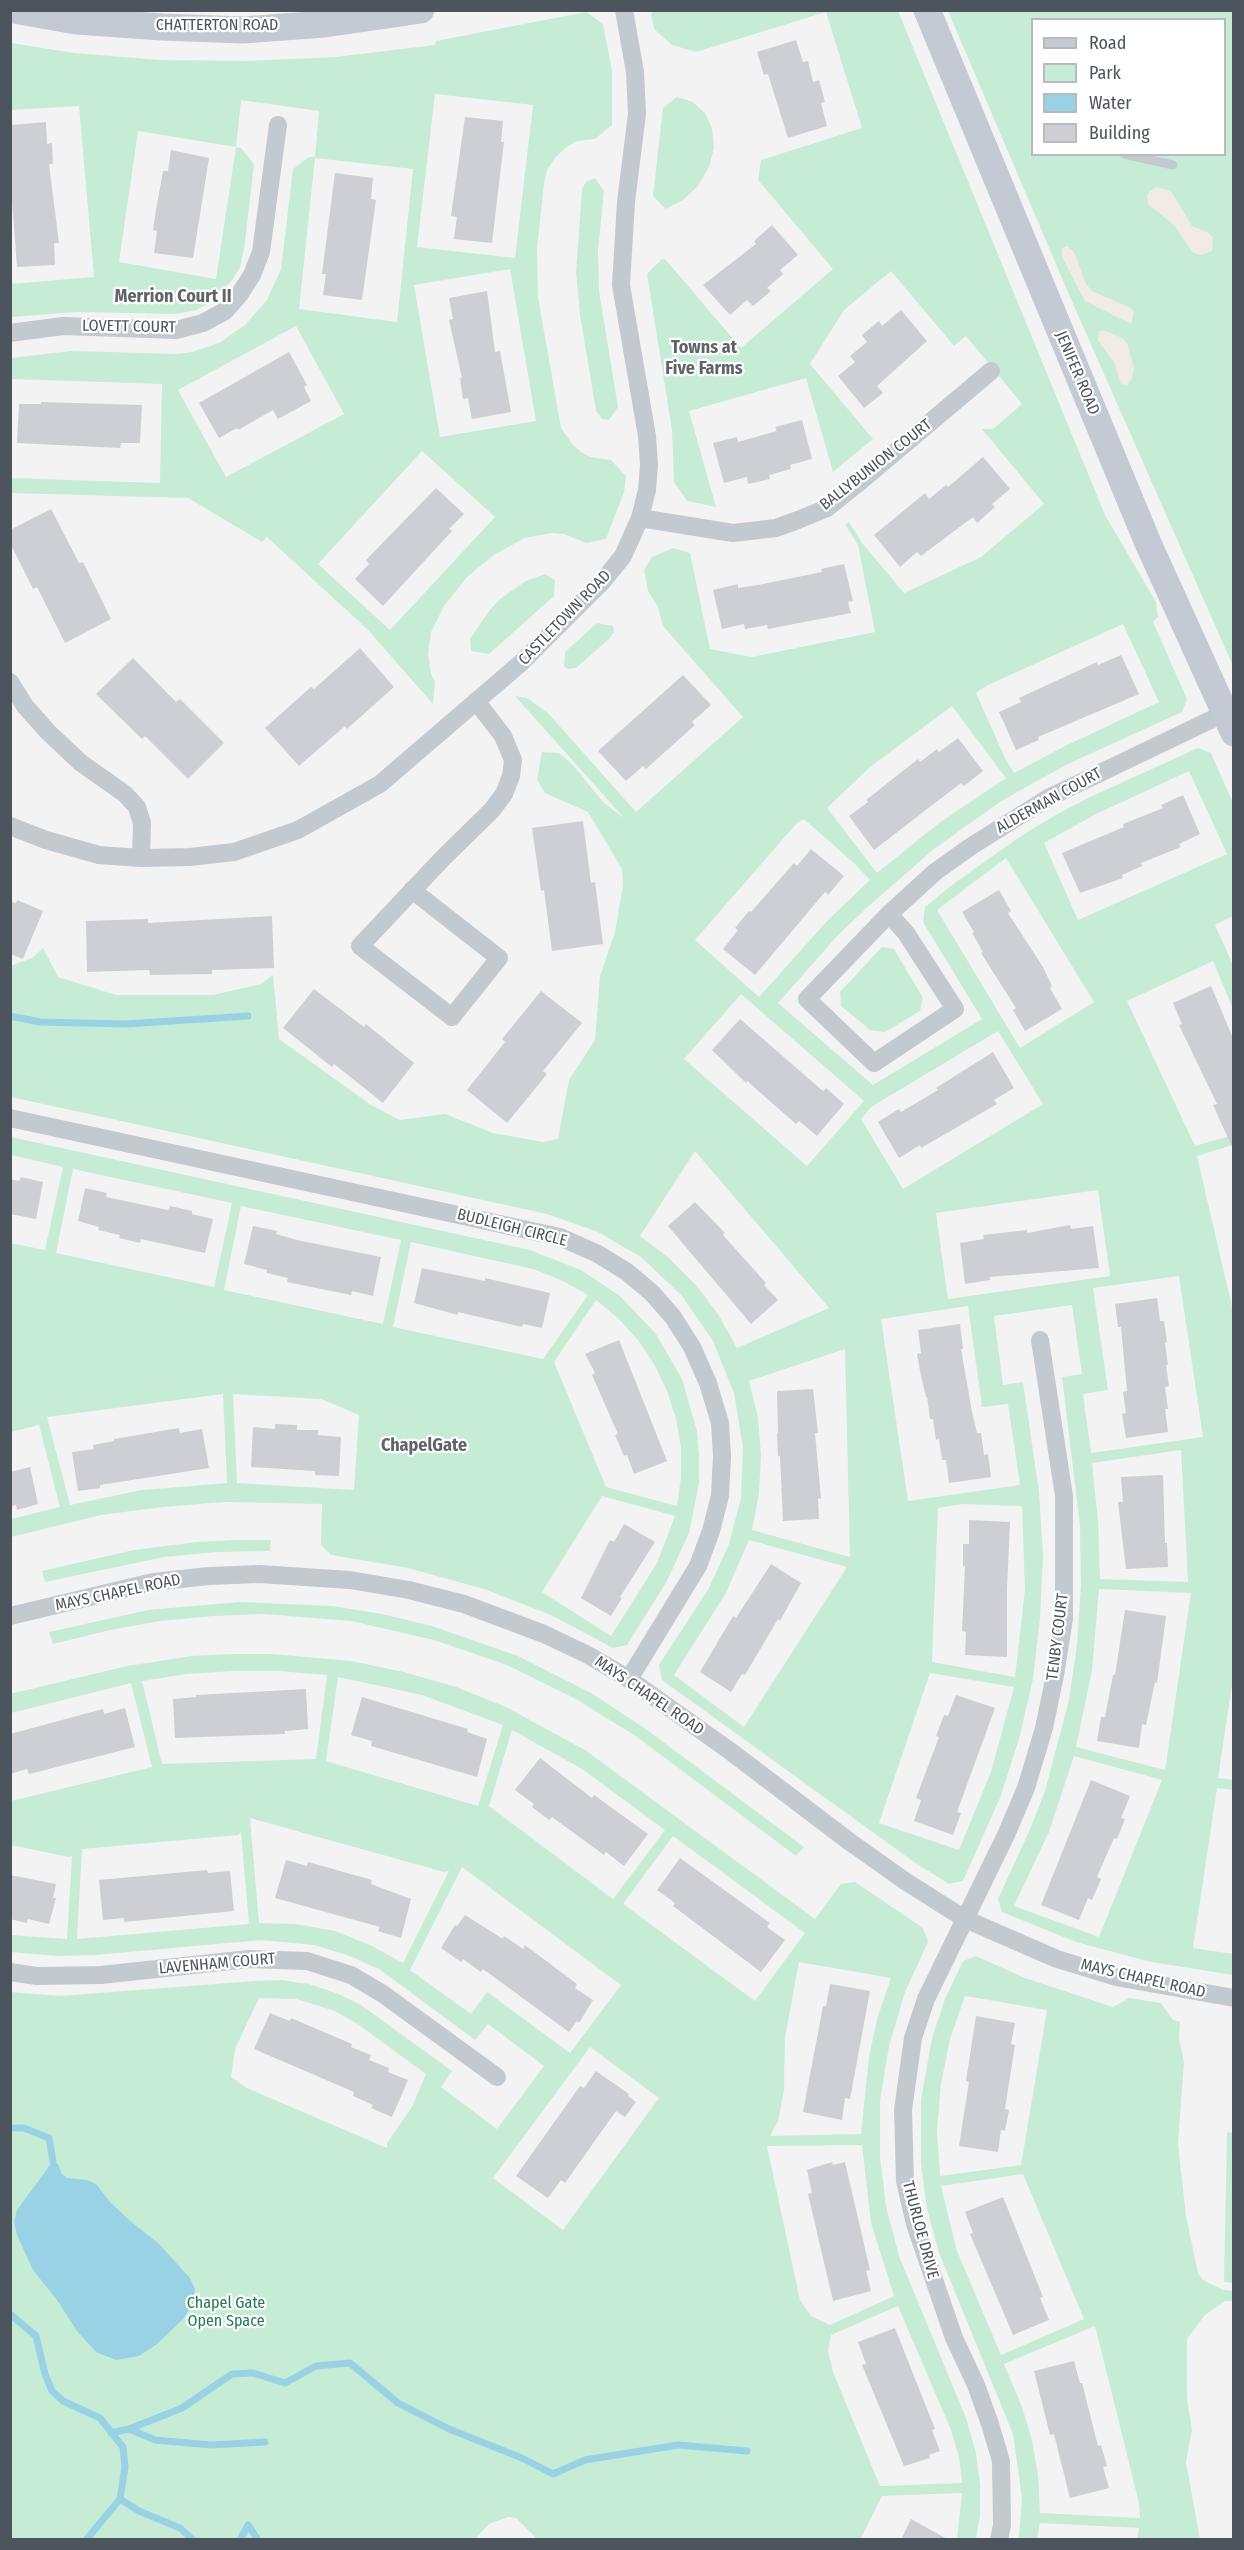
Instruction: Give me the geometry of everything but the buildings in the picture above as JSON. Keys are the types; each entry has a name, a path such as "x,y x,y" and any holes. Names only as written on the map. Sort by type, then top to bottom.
{"street":[{"name":"CHATTERTON ROAD","path":"14,10 108,23 243,30 325,24 421,10"},
{"name":"CASTLETOWN ROAD","path":"10,826 46,840 99,855 141,858 190,857 234,852 298,830 380,784 522,662 602,582 623,556 640,518 647,490 649,455 621,285 626,202 637,114 634,62 624,10"},
{"name":"JENIFER ROAD","path":"927,10 1148,543 1229,723"},
{"name":"LOVETT COURT","path":"10,333 63,326 176,330 203,323 225,311 240,295 252,275 261,252 278,124"},
{"name":"BALLYBUNION COURT","path":"640,518 713,532 733,533 776,528 827,508 991,371"},
{"path":"10,682 25,706 48,732 81,763 125,794 137,807 142,823 141,858"},
{"path":"412,890 499,958 452,1017 360,946 412,890 492,810 504,794 511,776 513,760 503,736 476,701"},
{"name":"ALDERMAN COURT","path":"889,914 906,933 955,1009 874,1063 807,999 889,914 935,872 1039,803 1229,723"},
{"name":"BUDLEIGH CIRCLE","path":"10,1118 560,1237 598,1254 627,1272 652,1293 679,1327 708,1383 720,1423 721,1486 711,1530 698,1566 629,1679"},
{"name":"TENBY COURT","path":"965,1919 1026,1788 1044,1728 1064,1619 1064,1496 1040,1340"},
{"name":"MAYS CHAPEL ROAD","path":"10,1616 153,1582 208,1576 296,1575 350,1580 409,1590 464,1604 544,1634 588,1655 629,1679 896,1875 965,1919 1057,1959 1106,1974 1233,1998"},
{"name":"THURLOE DRIVE","path":"965,1919 926,1999 913,2038 906,2074 902,2143 905,2181 926,2260 954,2338 976,2385 1001,2461 1002,2525 999,2540"},
{"name":"LAVENHAM COURT","path":"10,1972 37,1976 101,1975 249,1959 307,1961 351,1975 383,1994 497,2077"}],"lane":[{"path":"1133,156 1173,165"}],"green space":[{"path":"654,10 898,11 1105,515 1156,602 1158,617 1153,622 1187,699 1182,712 1070,763 1035,782 1000,802 934,849 840,933 778,1003 873,1085 982,1019 923,922 925,907 956,882 1021,836 1054,816 1198,748 1211,753 1233,803 1233,916 1215,925 1233,965 1233,1009 1213,961 1127,1001 1195,1146 1233,1135 1233,1145 1197,1156 1233,1311 1234,1672 1218,1778 1233,1780 1234,1790 1217,1788 1193,1948 1233,1954 1233,1975 1151,1962 1076,1942 1002,1912 998,1899 1045,1791 1069,1700 1077,1645 1081,1585 1080,1526 1062,1377 1082,1374 1072,1305 994,1316 1003,1385 1023,1382 1039,1492 1043,1555 1040,1618 1033,1679 1019,1739 1000,1798 963,1881 949,1884 914,1862 662,1680 659,1665 709,1588 729,1544 741,1498 743,1448 734,1393 713,1341 682,1296 641,1257 598,1232 547,1214 11,1097 10,966 32,958 43,948 58,977 116,995 213,995 261,984 273,975 279,1039 371,1105 400,1120 445,1114 493,1133 543,1142 558,1139 569,1080 595,1040 600,976 615,932 623,885 622,869 588,812 545,793 537,780 542,752 559,753 572,764 604,803 624,818 515,696 527,698 548,713 636,812 743,717 663,626 658,607 648,591 644,570 652,557 673,548 690,553 710,649 752,657 875,632 858,545 845,524 849,522 862,543 904,593 981,557 1044,504 982,429 993,429 1022,404 966,336 954,346 891,271 844,310 810,364 873,439 833,472 806,378 689,411 716,507 687,501 674,482 672,430 647,274 662,259 665,259 741,348 833,269 758,180 761,160 862,128 826,12 696,52 672,45 654,29 651,14","holes":["1123,624 1159,702 1065,746 1014,773 976,693 988,685","952,706 1006,778 939,823 877,873 827,808 870,767","1189,771 1227,854 1078,920 1044,843 1096,814","804,819 870,880 828,920 759,997 695,940 797,823","1006,858 1094,1002 1020,1048 937,910","741,994 864,1101 807,1166 684,1059","998,1031 1043,1104 903,1189 861,1119 871,1107","695,1151 829,1308 737,1348 718,1314 696,1285 669,1258 640,1236","1098,1190 1110,1276 948,1299 936,1213","1179,1276 1203,1437 1091,1453 1083,1394 1108,1390 1093,1288","968,1306 982,1407 1008,1404 1020,1485 908,1501 881,1319","845,1349 850,1557 752,1530 759,1493 761,1455 758,1418 749,1381","1181,1450 1188,1582 1100,1579 1098,1520 1092,1463","962,1504 1022,1506 1025,1589 1015,1677 932,1662 938,1508","749,1540 847,1567 744,1727 674,1675 726,1593","1099,1589 1191,1593 1165,1770 1076,1747 1092,1670","930,1673 1014,1687 991,1772 959,1850 879,1823","1074,1756 1162,1780 1099,1937 1014,1906 1049,1832"]},
{"path":"948,11 1233,11 1233,666 1070,297"},
{"path":"586,12 603,24 612,70 612,125 595,139 577,141 565,148 547,170 537,248 538,297 561,428 581,452 590,457 611,460 626,476 624,492 606,539 586,543 564,534 551,533 525,538 495,554 467,577 444,606 431,632 428,654 431,674 435,682 433,704 367,629 267,537 262,542 188,498 11,493 11,478 160,483 162,384 11,379 11,358 71,351 178,354 219,343 245,325 267,300 281,269 293,169 309,157 315,157 319,111 241,100 236,147 241,148 254,164 244,250 240,267 233,279 211,302 196,310 176,314 76,312 11,317 11,284 94,277 79,106 11,110 11,43 74,53 160,60 246,61 335,57 435,45 436,41","holes":["435,94 533,105 515,258 417,247","138,131 236,147 216,279 119,262","315,158 413,169 397,322 299,309","510,269 536,421 440,437 414,285","296,326 344,414 226,477 178,390","422,451 495,517 390,630 318,564"]},
{"path":"677,97 693,102 705,113 712,128 714,148 709,167 698,186 683,200 666,209 653,196 663,108"},
{"path":"595,178 604,191 598,250 599,291 618,407 609,420 602,419 596,411 580,315 576,272 582,189 586,182"},
{"path":"545,574 555,580 554,596 489,654 471,651 470,639 500,599 526,581"},
{"path":"597,623 613,626 614,632 576,668 568,669 564,666 565,652"},
{"path":"882,947 894,949 923,998 920,1011 885,1032 870,1030 841,1006 840,992"},
{"path":"11,1137 530,1250 581,1270 620,1296 656,1334 682,1379 697,1431 699,1457 699,1483 689,1533 667,1581 627,1645 613,1648 551,1615 484,1589 408,1568 331,1555 321,1545 322,1504 224,1502 163,1507 101,1515 11,1537 11,1519 60,1507 39,1425 11,1432 10,1243 45,1250 63,1167 11,1155","holes":["73,1169 232,1203 214,1287 56,1253","241,1206 401,1240 383,1324 224,1290","411,1242 533,1269 561,1280 588,1295 543,1359 393,1327","596,1300 618,1318 638,1340 654,1364 667,1391 676,1419 681,1448 681,1477 677,1506 606,1487 554,1362","223,1394 227,1483 142,1490 70,1505 47,1417","233,1394 321,1399 359,1415 354,1490 237,1483","602,1496 675,1516 657,1563 611,1636 542,1592"]},
{"path":"234,1540 271,1540 270,1551 217,1552 164,1557 45,1582 42,1571 134,1550"},
{"path":"240,1602 332,1606 382,1614 432,1626 518,1656 591,1693 643,1727 804,1847 796,1856 637,1737 576,1699 507,1665 434,1640 351,1621 264,1614 160,1621 53,1644 49,1632 148,1610"},
{"name":"Chapel Gate Open Space","path":"272,1654 351,1661 404,1672 456,1687 506,1707 585,1750 815,1919 841,1884 855,1882 923,1928 928,1942 905,1992 889,2046 880,2101 880,2157 886,2206 899,2256 966,2418 976,2453 980,2484 980,2515 976,2539 957,2539 962,2493 882,2496 860,2540 537,2539 516,2518 508,2517 489,2524 474,2540 11,2539 11,1992 60,1996 254,1981 282,1980 309,1984 361,2005 452,2071 441,2087 497,2129 544,2066 488,2024 475,2040 379,1969 347,1955 314,1945 261,1940 96,1955 58,1956 11,1952 11,1935 67,1939 72,1856 11,1845 11,1801 152,1767 131,1683 11,1713 10,1694 127,1666 192,1656","holes":["234,1671 279,1671 327,1675 316,1759 162,1764 142,1681 186,1674","338,1677 422,1695 503,1725 478,1806 326,1761","512,1730 582,1769 665,1830 613,1899 489,1806","250,1818 444,1872 449,1871 403,1963 370,1945 335,1931 296,1924 259,1923","241,1832 249,1924 77,1939 82,1849 238,1835","673,1836 805,1933 755,2001 623,1904","462,1867 621,1985 570,2053 487,1992 471,2014 410,1970","799,1962 891,1978 878,2016 869,2056 861,2134 770,2136 778,2121 784,2091 785,2037","259,1998 296,1999 335,2011 359,2025 426,2074 412,2107 387,2143 387,2148 247,2088 231,2077 235,2049","590,2047 659,2098 563,2230 493,2178","862,2145 871,2223 894,2296 830,2325 811,2316 800,2300 767,2146","898,2306 951,2430 959,2457 962,2483 880,2486 833,2372 828,2350 831,2335"]},
{"path":"976,1956 1025,1978 1113,2007 1129,1998 1161,2003 1173,2020 1180,2022 1179,2039 1184,2062 1178,2143 1186,2216 1198,2273 1203,2280 1223,2290 1234,2291 1233,2301 1225,2301 1205,2315 1187,2339 1187,2399 1192,2430 1186,2462 1200,2539 1137,2539 1139,2528 1040,2523 1037,2539 1019,2539 1022,2498 1013,2434 939,2253 927,2209 921,2163 921,2100 932,2038 945,1999 963,1961","holes":["965,1996 1047,2010 1021,2165 940,2176 937,2131 941,2084 950,2039","1023,2174 1084,2319 1001,2355 957,2251 941,2186","1095,2326 1139,2503 1140,2518 1040,2513 1038,2475 1032,2440 1022,2407 1004,2364"]},
{"path":"1227,2132 1234,2133 1233,2283 1224,2282"}],"sand":[{"path":"1156,187 1171,191 1192,226 1213,237 1212,251 1200,255 1192,252 1175,226 1148,204 1149,192"},
{"path":"1067,246 1074,252 1086,284 1092,291 1131,308 1134,312 1131,324 1085,301 1062,257 1062,248"},
{"path":"1104,330 1122,338 1127,343 1134,369 1127,385 1121,384 1114,362 1098,341 1099,331"}],"water":[{"path":"53,2161 58,2164 62,2174 67,2178 87,2180 96,2184 110,2202 159,2244 190,2278 195,2289 193,2304 183,2319 157,2344 139,2356 116,2360 96,2352 77,2331 57,2300 33,2270 17,2235 14,2222 17,2210"}],"waterway":[{"path":"10,1016 40,1022 126,1024 248,1016"},
{"path":"10,2128 24,2128 49,2138 53,2161"},
{"path":"10,2314 36,2336 45,2374 52,2391 63,2401 100,2418 123,2447 125,2467 120,2499 86,2540"},
{"path":"111,2433 129,2429 182,2408 232,2374 253,2373 285,2383 316,2366 350,2363 398,2403 449,2429 522,2458 553,2474 585,2460 678,2445 747,2451"},
{"path":"129,2429 155,2440 211,2445 265,2442"},
{"path":"120,2499 139,2511 180,2528 193,2540"},
{"path":"240,2540 248,2525 258,2540"}],"district":[{"name":"Merrion Court II","path":"173,297"},
{"name":"Towns at Five Farms","path":"704,358"},
{"name":"ChapelGate","path":"424,1446"}]}
